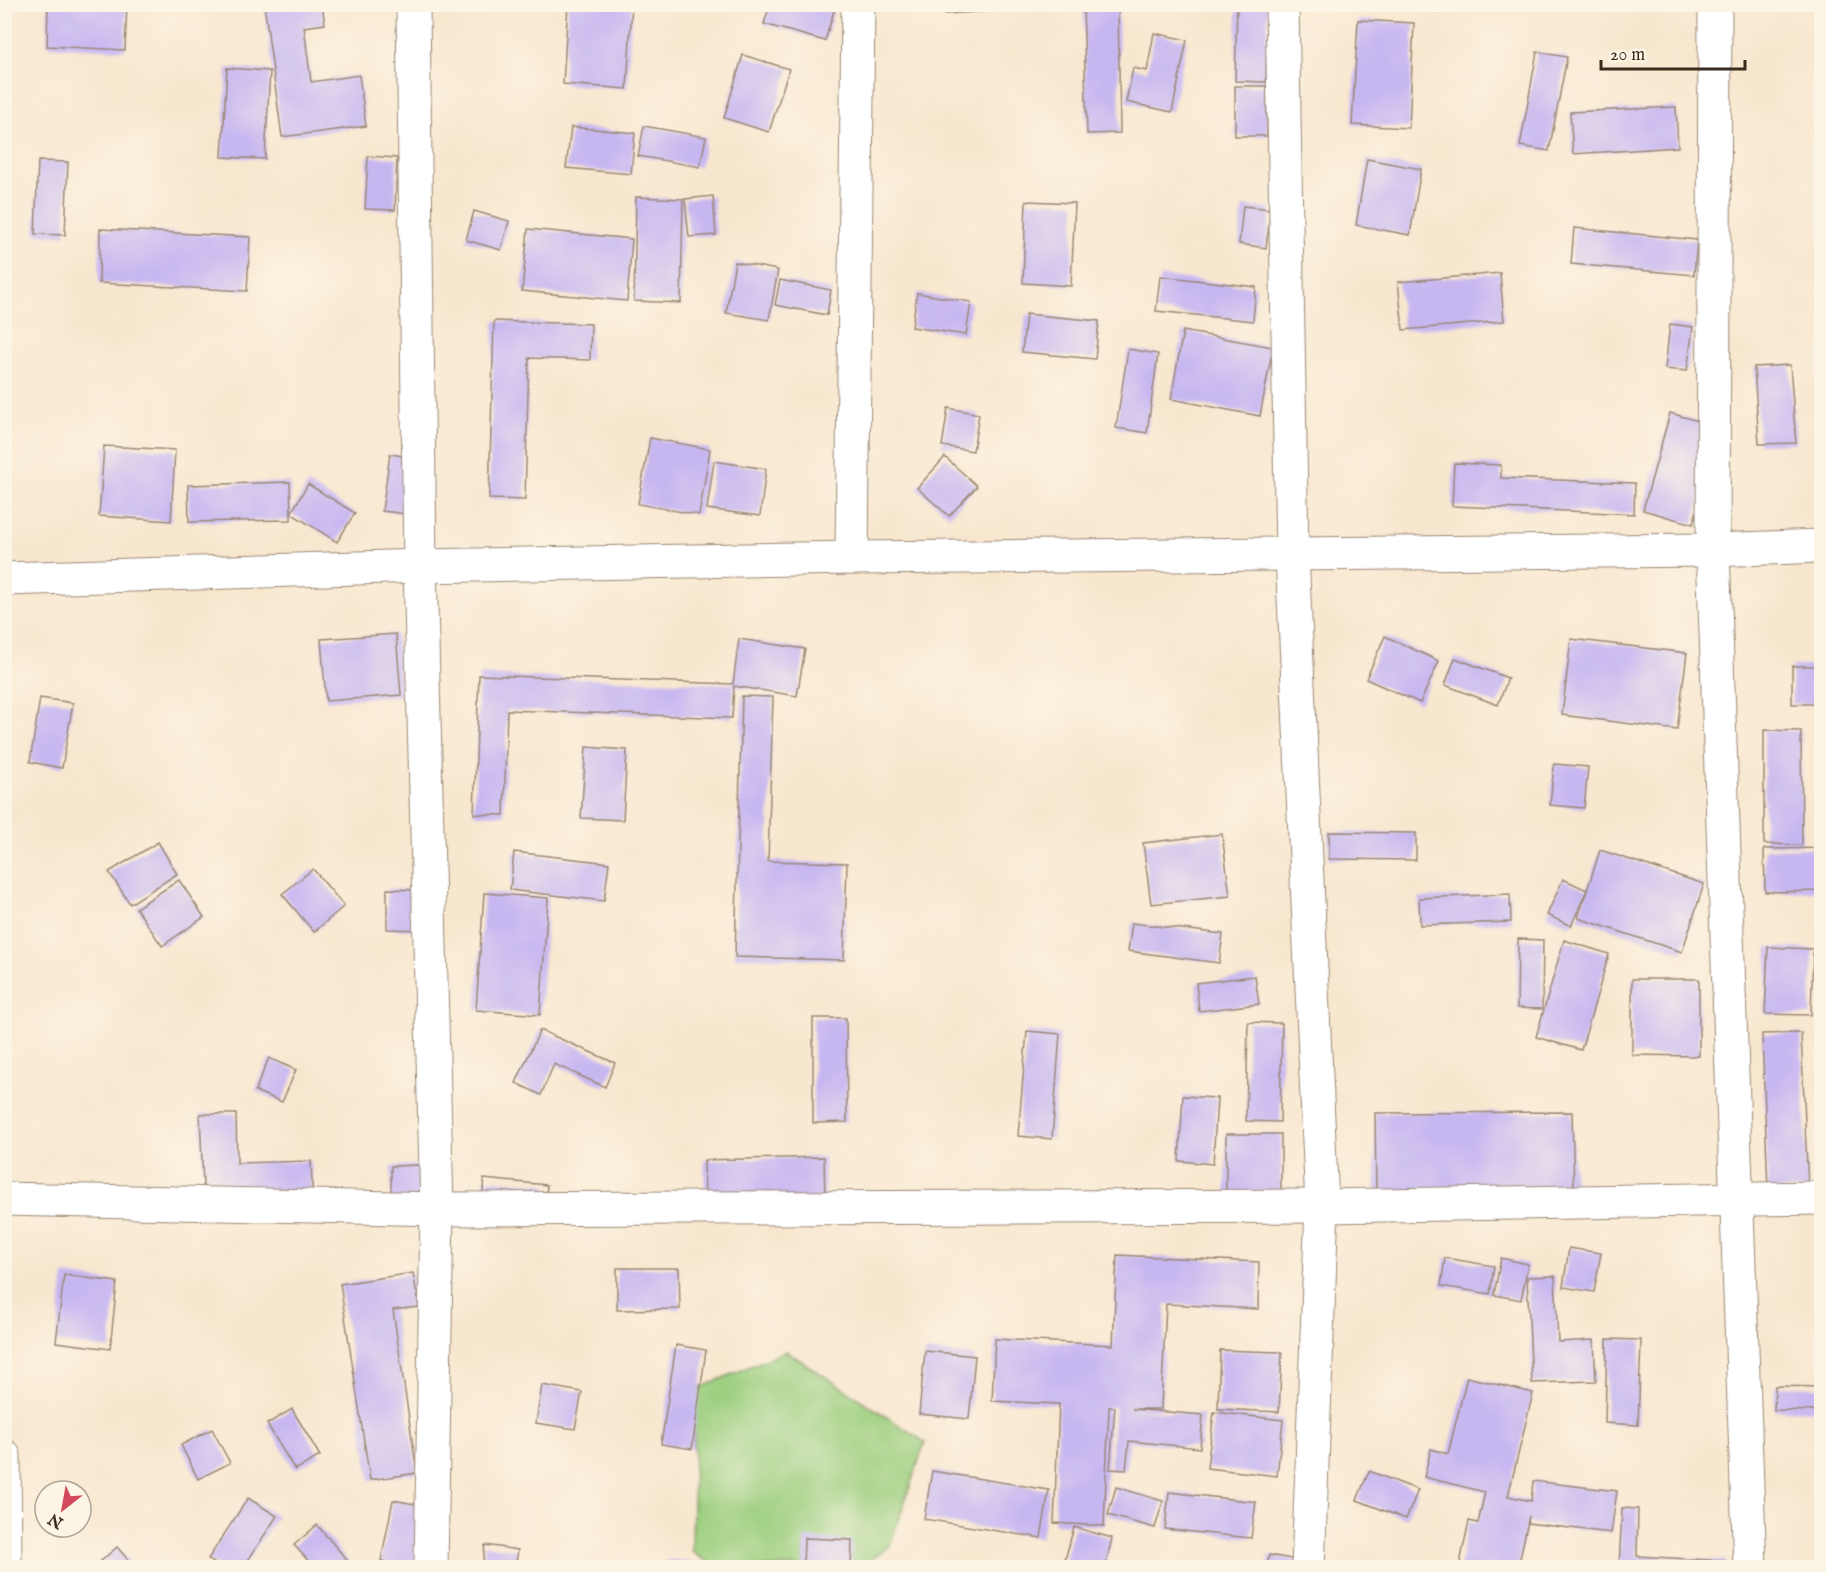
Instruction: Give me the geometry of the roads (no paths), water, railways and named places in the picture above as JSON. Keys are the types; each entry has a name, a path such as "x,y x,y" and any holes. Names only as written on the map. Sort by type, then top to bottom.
{"street":[{"path":"413,4 420,566 437,1209 431,1568"},
{"path":"852,558 858,4"},
{"path":"1282,4 1292,554 1322,1206 1308,1568"},
{"path":"1715,4 1713,550 1750,1568"},
{"path":"4,579 420,566 852,558 1713,550 1821,546"},
{"path":"4,1198 437,1209 1322,1206 1821,1198"},
{"path":"4,1456 5,1568"}]}
